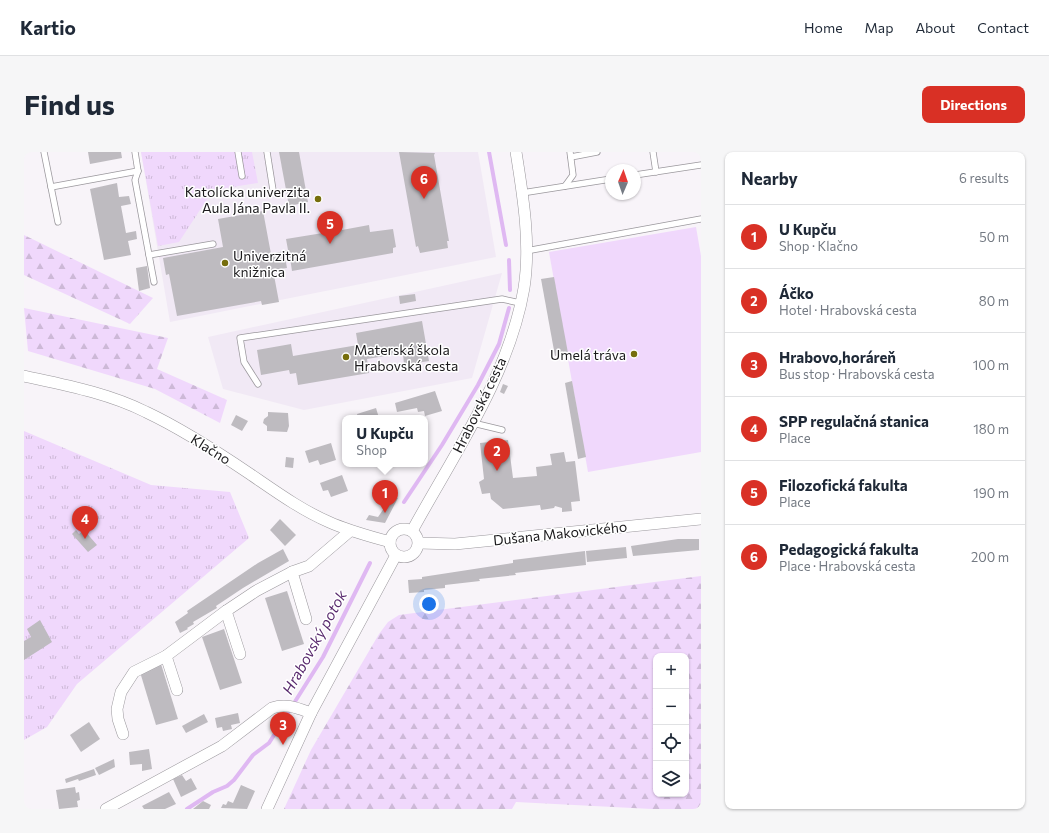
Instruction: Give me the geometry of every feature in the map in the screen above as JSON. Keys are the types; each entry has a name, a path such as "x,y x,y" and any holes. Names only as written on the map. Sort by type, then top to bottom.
{"street":[{"name":"Hrabovská cesta","path":"412,531 472,423 497,372 510,338 520,303 525,272 526,251 516,152"},
{"name":"Klačno","path":"24,376 112,398 144,411 170,424 224,456 308,511 350,531 390,542"},
{"name":"Dušana Makovického","path":"419,543 455,544 701,519"},
{"path":"408,528 412,531 418,538 419,543 415,553 406,557 396,555 390,547 391,537 398,530 408,528"},
{"path":"123,734 118,719 117,710 121,692 134,672 166,656 226,611 256,591 292,572 309,566 350,531"},
{"path":"267,809 311,713 396,555"},
{"path":"292,572 306,620"},
{"path":"226,611 240,654"},
{"path":"166,656 178,690"},
{"path":"106,809 222,746 272,708 280,705 293,707 311,713"}],"lane":[{"path":"44,152 58,222"},
{"path":"134,152 138,171 135,180 154,282"},
{"path":"238,152 242,176"},
{"path":"267,152 273,190"},
{"path":"565,186 573,175 570,154 597,152"},
{"path":"653,152 656,172"},
{"path":"641,174 701,165"},
{"path":"51,187 138,171"},
{"path":"521,193 605,180"},
{"path":"526,251 701,219"},
{"path":"149,255 213,244"},
{"path":"258,384 244,362 240,338 502,299 520,303"},
{"path":"472,423 502,430"}],"shaded area":[{"name":"Katolícka univerzita Aula Jána Pavla II.","path":"141,152 478,152 496,257 170,322"},
{"name":"Materská škola Hrabovská cesta","path":"502,273 472,378 304,410 223,389 208,337"}],"green space":[{"path":"141,152 252,152 258,183 213,190 179,242 158,246"},
{"name":"Umelá tráva","path":"696,227 701,256 701,452 588,472 549,252"},
{"path":"24,235 153,298 130,324 24,275"},
{"path":"24,308 168,338 157,369 227,400 220,423 155,389 28,351"},
{"path":"24,431 151,485 230,492 249,538 77,684 47,727 24,740"},
{"path":"701,576 701,809 652,809 516,802 512,809 284,809 311,750 379,634 388,622 399,615"}],"building":[{"path":"88,152 121,152 122,158 90,164"},
{"path":"279,152 299,152 308,202 289,206"},
{"path":"399,152 435,153 434,155 449,241 447,241 448,248 420,253 418,246 416,247"},
{"path":"117,183 119,197 129,196 131,204 121,206 126,233 136,231 137,239 128,241 131,255 104,260 90,189"},
{"name":"Univerzitná knižnica","path":"263,211 271,254 284,251 287,268 273,270 279,302 262,305 261,301 177,316 169,274 166,275 163,258 223,247 218,219"},
{"path":"340,222 342,230 369,225 370,232 393,229 396,247 393,248 393,253 292,271 290,258 287,258 285,250 288,250 286,239 329,232 328,224"},
{"path":"147,266 150,288 139,291 136,268"},
{"path":"554,277 568,353 555,356 541,279"},
{"path":"415,294 416,301 400,304 399,296"},
{"path":"422,321 429,361 404,365 403,353 367,359 369,373 298,385 296,373 290,374 289,370 261,375 257,350 291,344 293,356 358,345 356,333"},
{"path":"572,381 586,457 578,459 565,383"},
{"path":"503,384 508,386 504,394 500,392"},
{"path":"435,391 442,411 428,415 425,415 424,411 418,412 417,408 397,412 395,403"},
{"path":"376,408 378,415 357,415"},
{"path":"268,412 288,413 289,426 287,432 267,431 267,426 263,423 264,419 268,416"},
{"path":"236,415 248,421 242,431 231,425"},
{"path":"508,440 513,478 537,476 536,467 552,465 550,454 564,452 566,462 575,461 580,501 571,502 572,511 562,512 562,508 555,506 554,508 541,510 540,505 503,509 491,499 490,493 482,494 479,482 484,479 480,443"},
{"path":"331,443 336,460 320,465 318,460 309,463 305,451"},
{"path":"286,457 294,458 293,468 285,467"},
{"path":"342,475 348,491 331,497 328,490 323,491 320,483"},
{"path":"393,495 398,498 385,523 366,520 369,515 378,517"},
{"path":"280,519 296,535 285,546 270,530"},
{"path":"76,530 79,534 84,530 97,545 88,552 72,534"},
{"path":"678,539 699,539 699,550 633,556 631,546"},
{"path":"626,547 627,558 587,562 586,551"},
{"path":"283,549 289,561 243,588 216,606 217,608 193,622 194,624 187,628 188,629 180,633 175,622 188,613 187,611 258,563"},
{"path":"585,551 586,565 515,573 516,575 479,579 480,581 445,585 445,588 409,593 408,580 422,579 422,577 513,563 513,560"},
{"path":"287,591 304,644 282,651 265,598"},
{"path":"40,620 52,642 24,660 24,641 31,637 27,629"},
{"path":"224,629 242,683 220,690 202,637"},
{"path":"161,664 178,719 156,725 140,672"},
{"path":"238,713 240,723 231,725 232,729 223,731 222,727 217,728 215,718"},
{"path":"204,714 208,722 186,733 182,726"},
{"path":"89,722 100,739 81,752 70,735"},
{"path":"149,749 152,769 142,771 142,764 130,765 129,752"},
{"path":"114,759 115,767 99,775 95,768"},
{"path":"94,769 96,775 79,781 78,779 66,783 65,779"},
{"path":"182,775 186,781 191,778 197,789 181,797 173,779"},
{"path":"241,785 255,791 247,809 221,808 223,804 226,805 228,801 233,803"},
{"path":"75,787 76,793 79,792 80,800 77,801 78,807 59,809 56,790"},
{"path":"169,792 176,804 165,809 144,809 142,806"},
{"path":"203,801 211,805 209,809 193,809"}],"waterway":[{"name":"Hrabovský potok","path":"489,152 506,245"},
{"name":"Hrabovský potok","path":"509,260 510,290"},
{"name":"Hrabovský potok","path":"428,466 478,385 499,344 509,308"},
{"name":"Hrabovský potok","path":"404,502 427,467"},
{"name":"Hrabovský potok","path":"187,809 213,792 227,786 234,780 253,755 269,743 323,657 370,563"}],"place":[{"name":"Katolícka univerzita Aula Jána Pavla II.","path":"318,199"},
{"name":"Pedagogická fakulta","path":"424,199"},
{"name":"Filozofická fakulta","path":"330,244"},
{"name":"Univerzitná knižnica","path":"225,263"},
{"name":"Umelá tráva","path":"634,354"},
{"name":"Materská škola Hrabovská cesta","path":"346,357"},
{"name":"Áčko","path":"497,471"},
{"name":"U Kupču","path":"385,513"},
{"name":"SPP regulačná stanica","path":"85,539"},
{"name":"Hrabovo,horáreň","path":"283,745"}]}
